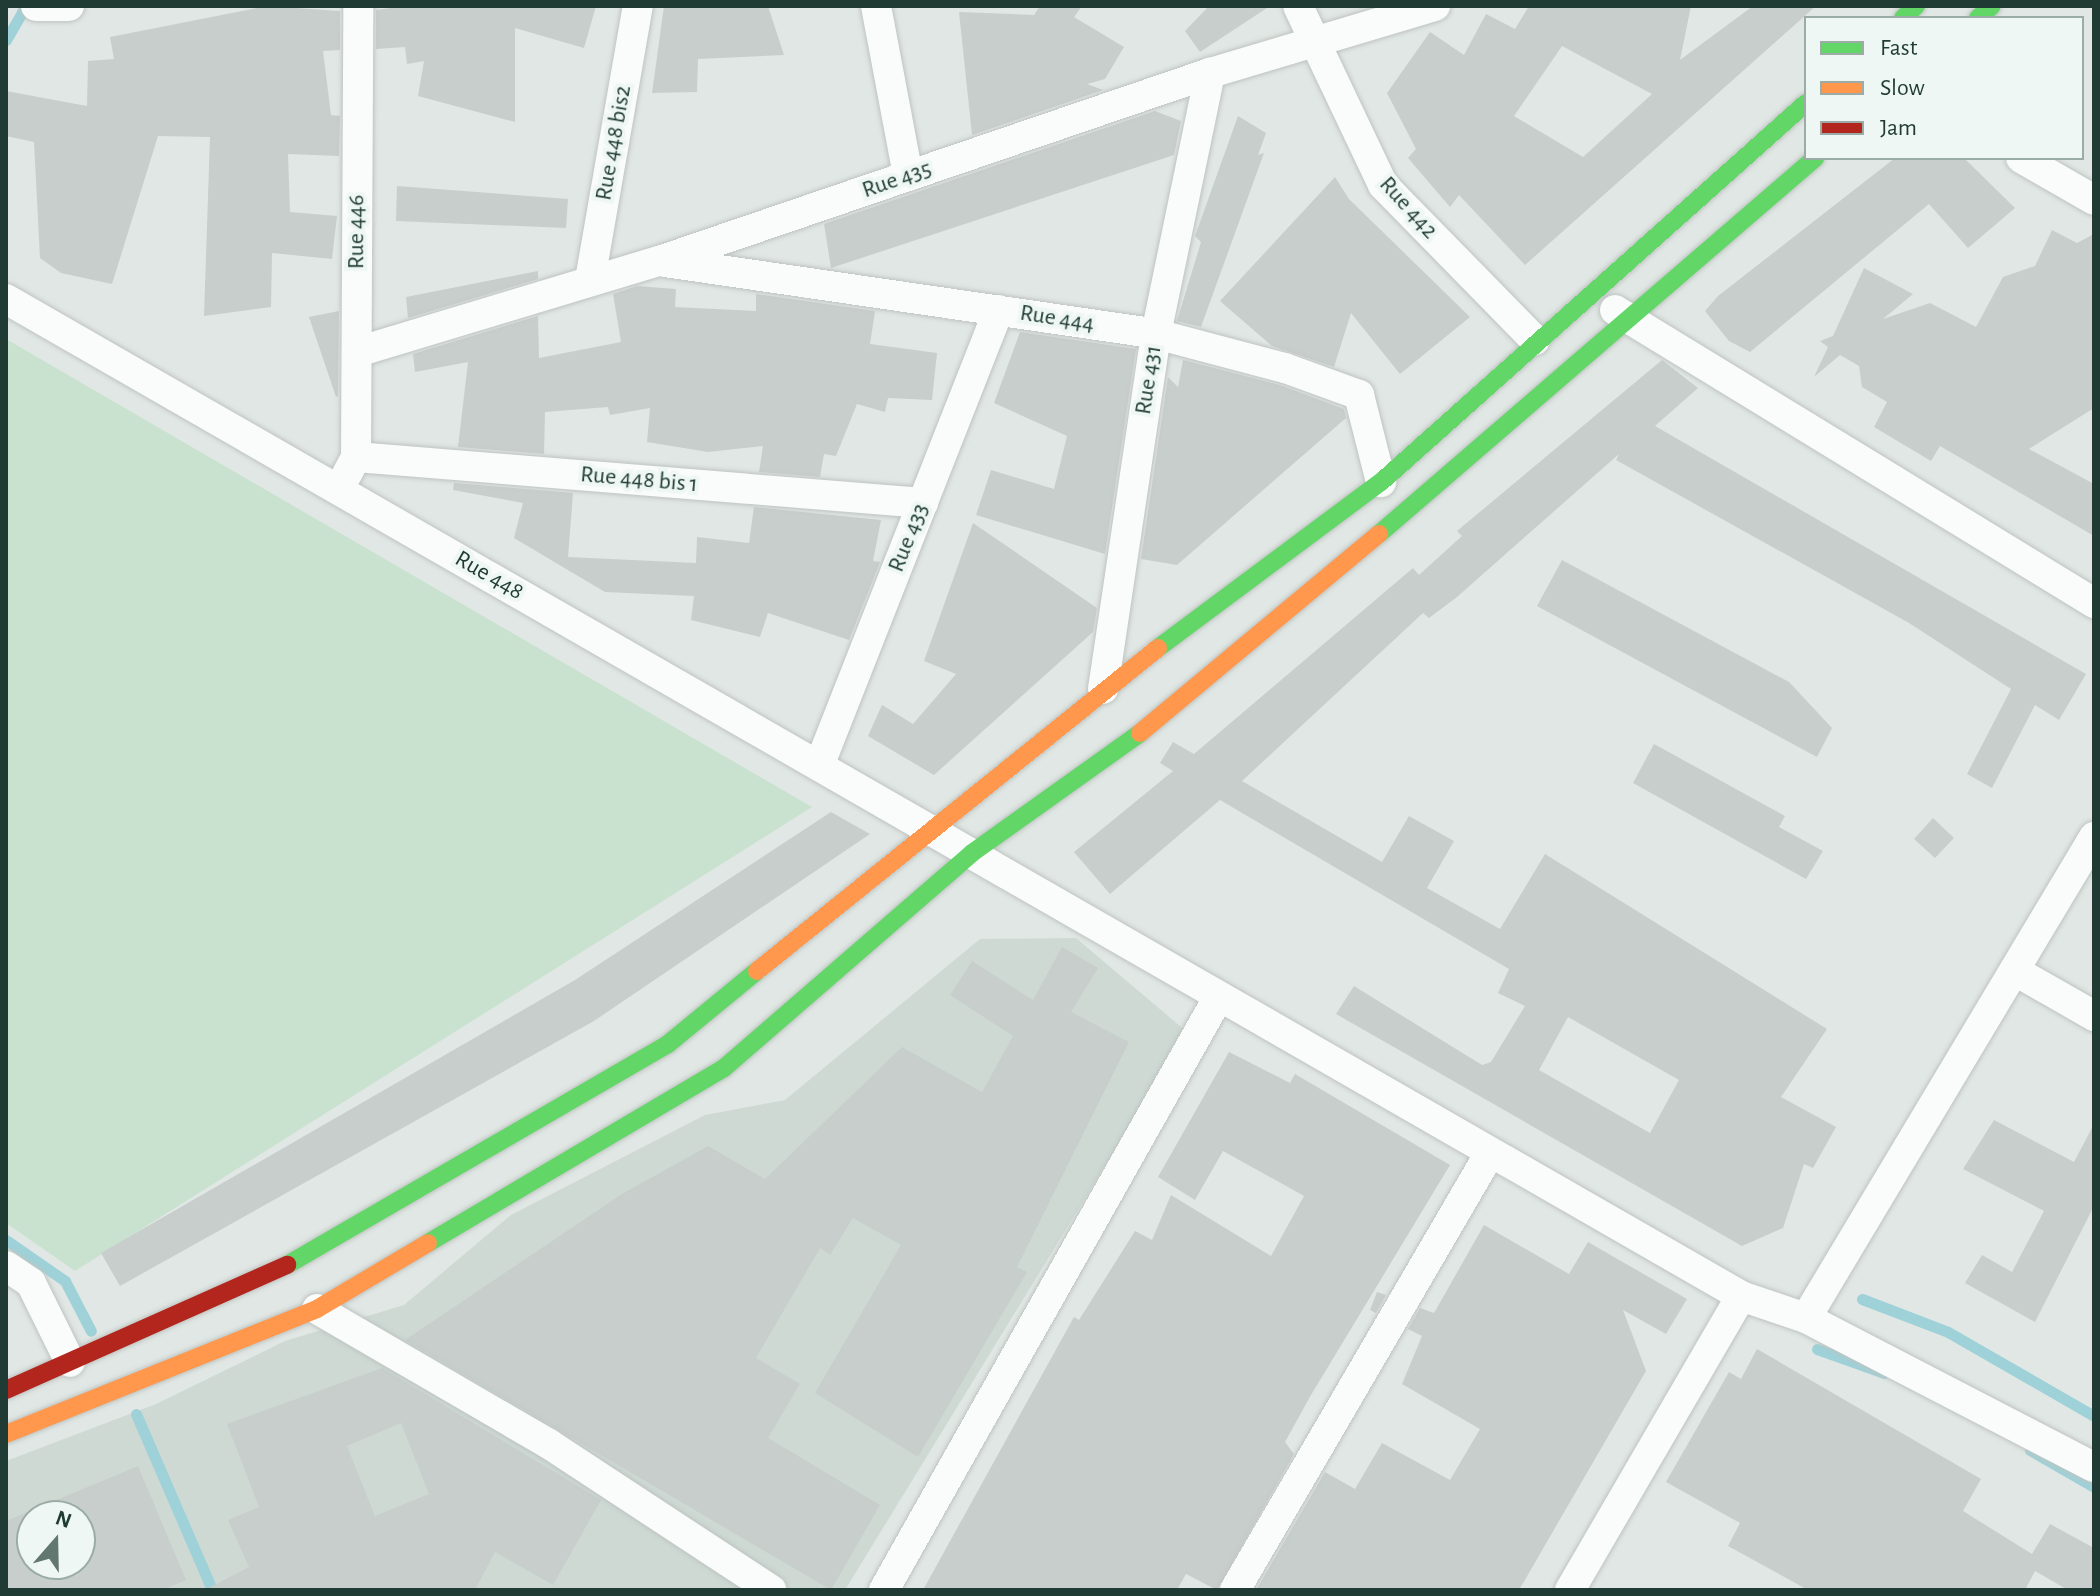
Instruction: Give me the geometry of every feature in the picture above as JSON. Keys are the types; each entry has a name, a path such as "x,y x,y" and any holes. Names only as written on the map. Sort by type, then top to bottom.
{"main road":[{"path":"6,1390 316,1252 668,1044 1103,689 1381,482 1535,340 1804,105"},
{"path":"6,1434 317,1309 724,1068 972,853 1145,730 1813,160"}],"street":[{"name":"Rue 446","path":"356,457 358,6"},
{"name":"Rue 448 bis2","path":"590,280 638,6"},
{"path":"876,6 908,176"},
{"name":"Rue 442","path":"1298,6 1383,185 1535,340"},
{"name":"Rue 435","path":"357,352 659,261 1210,73 1318,44 1435,6"},
{"name":"Rue 431","path":"1103,689 1156,334 1210,73"},
{"path":"2024,160 2094,200"},
{"name":"Rue 444","path":"659,261 1156,334 1359,395 1381,482"},
{"path":"1595,289 1623,319 2094,603"},
{"name":"Rue 448","path":"6,299 1741,1296 1806,1318 2094,1467"},
{"name":"Rue 433","path":"819,766 999,310"},
{"path":"338,490 356,457"},
{"name":"Rue 448 bis 1","path":"356,457 923,503"},
{"path":"1806,1318 2017,972 2094,837"},
{"path":"2017,972 2094,1016"},
{"path":"884,1590 1218,998"},
{"path":"1235,1590 1490,1153"},
{"path":"6,1266 31,1283 70,1362"},
{"path":"1570,1590 1741,1296"},
{"path":"317,1309 549,1444 771,1590"}],"shaded area":[{"path":"1076,938 1187,1032 845,1590 6,1590 6,1461 156,1404 285,1341 404,1305 511,1215 705,1115 785,1100 980,939"}],"green space":[{"path":"6,339 812,807 75,1271 6,1223"}],"building":[{"path":"267,6 340,11 340,50 323,51 331,115 340,116 339,156 288,154 290,212 337,216 332,259 272,253 271,307 204,316 210,137 158,136 112,284 61,273 40,258 34,142 6,136 6,91 87,106 88,61 114,59 110,37"},
{"path":"405,6 596,6 584,48 515,28 515,122 418,96 424,61 407,64 405,47 376,49 376,10"},
{"path":"664,6 768,6 784,55 698,59 697,92 652,93"},
{"path":"1040,6 1082,6 1074,17 1124,47 1105,79 1087,84 1103,90 972,135 959,12 1034,15"},
{"path":"1209,6 1270,6 1200,52 1185,31"},
{"path":"1529,6 1691,6 1680,60 1753,6 1816,6 1525,265 1459,195 1450,207 1408,158 1416,149 1387,93 1430,32 1464,55 1486,14 1515,29","holes":["1562,46 1652,94 1583,157 1514,116"]},
{"path":"1155,111 1181,121 1174,155 831,268 824,224"},
{"path":"1238,116 1266,133 1258,155 1264,153 1201,327 1177,321 1201,242 1195,236"},
{"path":"1892,160 1966,160 2015,208 1968,248 1929,204 1750,352 1729,341 1705,311 1718,296"},
{"path":"1335,177 1349,199 1470,317 1400,374 1351,313 1334,367 1272,346 1220,301"},
{"path":"397,186 568,199 566,228 396,221"},
{"path":"2052,230 2077,243 2094,234 2094,408 2029,449 2094,484 2094,536 1940,446 1931,461 1874,427 1887,402 1862,387 1859,366 1840,355 1814,377 1828,347 1820,341 1833,336 1864,268 1913,294 1883,319 1930,303 1976,327 2003,277 2035,266"},
{"path":"538,271 538,279 408,318 406,297"},
{"path":"637,286 676,289 675,307 756,311 756,294 875,311 870,344 937,353 932,400 888,398 885,412 857,404 836,456 824,454 820,477 759,472 763,446 708,452 647,442 650,408 610,415 608,407 545,412 544,454 458,447 468,362 415,372 413,354 538,316 539,358 621,342 613,294"},
{"path":"339,311 338,396 336,397 309,317"},
{"path":"1020,332 1136,349 1105,554 976,515 991,470 1054,489 1067,436 994,403"},
{"path":"1183,360 1280,385 1344,409 1346,418 1177,565 1141,559 1168,377 1178,387"},
{"path":"1662,360 1698,388 1655,426 2086,674 2059,720 2035,705 1992,788 1967,774 2011,689 1909,623 1616,460 1619,454 1457,597 1429,618 1423,613 1242,781 1382,862 1409,816 1454,841 1427,888 1500,929 1545,854 1827,1029 1781,1097 1836,1127 1813,1168 1804,1164 1783,1228 1742,1246 1336,1014 1354,986 1482,1065 1491,1062 1525,1006 1498,993 1509,969 1220,800 1110,894 1074,852 1173,771 1160,763 1173,742 1194,754 1413,568 1419,575 1462,536 1457,531","holes":["1568,1017 1679,1080 1650,1133 1539,1070"]},
{"path":"454,483 573,493 568,557 696,563 697,537 749,543 754,507 881,520 873,561 880,562 849,640 768,613 760,637 691,620 694,596 605,592 514,538 523,503 453,490"},
{"path":"973,523 1097,608 1093,632 934,775 868,736 882,705 913,724 956,674 924,661"},
{"path":"1562,560 1789,682 1832,728 1817,757 1537,606"},
{"path":"1654,744 1785,816 1779,827 1823,851 1806,879 1633,783"},
{"path":"831,812 870,834 594,1021 120,1286 101,1253 575,980"},
{"path":"1933,818 1954,838 1935,858 1914,839"},
{"path":"1062,947 1098,968 1071,1012 1129,1042 1017,1267 1027,1272 918,1457 815,1393 901,1245 853,1218 830,1255 820,1248 756,1358 800,1384 768,1438 880,1505 831,1590 405,1340 622,1194 708,1146 765,1179 902,1047 982,1092 1013,1036 950,995 972,961 1033,1000"},
{"path":"1229,1052 1290,1083 1295,1074 1450,1165 1285,1442 1294,1454 1217,1590 1186,1574 1177,1590 923,1590 1074,1317 1079,1320 1135,1231 1152,1240 1171,1195 1271,1256 1304,1196 1223,1151 1195,1200 1158,1177"},
{"path":"1994,1120 2074,1162 2094,1124 2094,1206 2035,1322 1965,1283 1982,1255 2012,1272 2044,1211 1963,1169"},
{"path":"1484,1225 1569,1274 1588,1242 1687,1299 1666,1334 1623,1310 1646,1371 1519,1590 1256,1590 1325,1472 1355,1489 1382,1443 1450,1480 1480,1429 1402,1384 1422,1336 1408,1329 1420,1308 1434,1313"},
{"path":"1377,1292 1386,1295 1376,1313 1370,1310"},
{"path":"1757,1349 1981,1479 1963,1511 2032,1554 2050,1524 2094,1548 2094,1590 2068,1590 2035,1571 2025,1590 1808,1590 1728,1546 1740,1523 1666,1482 1729,1372 1741,1379"},
{"path":"382,1368 601,1500 553,1585 495,1552 475,1590 205,1590 249,1567 228,1520 259,1507 227,1424","holes":["401,1423 429,1494 375,1516 347,1446"]},
{"path":"138,1466 186,1580 162,1590 6,1590 6,1521 16,1517 16,1580 96,1580 96,1500 56,1500"}],"waterway":[{"path":"6,40 26,6"},
{"path":"6,1240 65,1281 91,1331"},
{"path":"1862,1299 1948,1332 2094,1416"},
{"path":"1817,1349 1884,1373"},
{"path":"136,1414 212,1590"},
{"path":"2030,1450 2094,1487"}],"traffic: fast":[{"path":"1905,16 1916,6"},
{"path":"1980,16 1992,6"},
{"path":"1158,648 1381,482 1804,105"},
{"path":"1379,534 1813,160"},
{"path":"428,1243 724,1068 972,853 1140,733"},
{"path":"287,1265 668,1044 757,971"}],"traffic: slow":[{"path":"1140,733 1379,534"},
{"path":"757,971 1158,648"},
{"path":"6,1434 317,1309 428,1243"}],"traffic: jam":[{"path":"6,1390 287,1265"}]}
